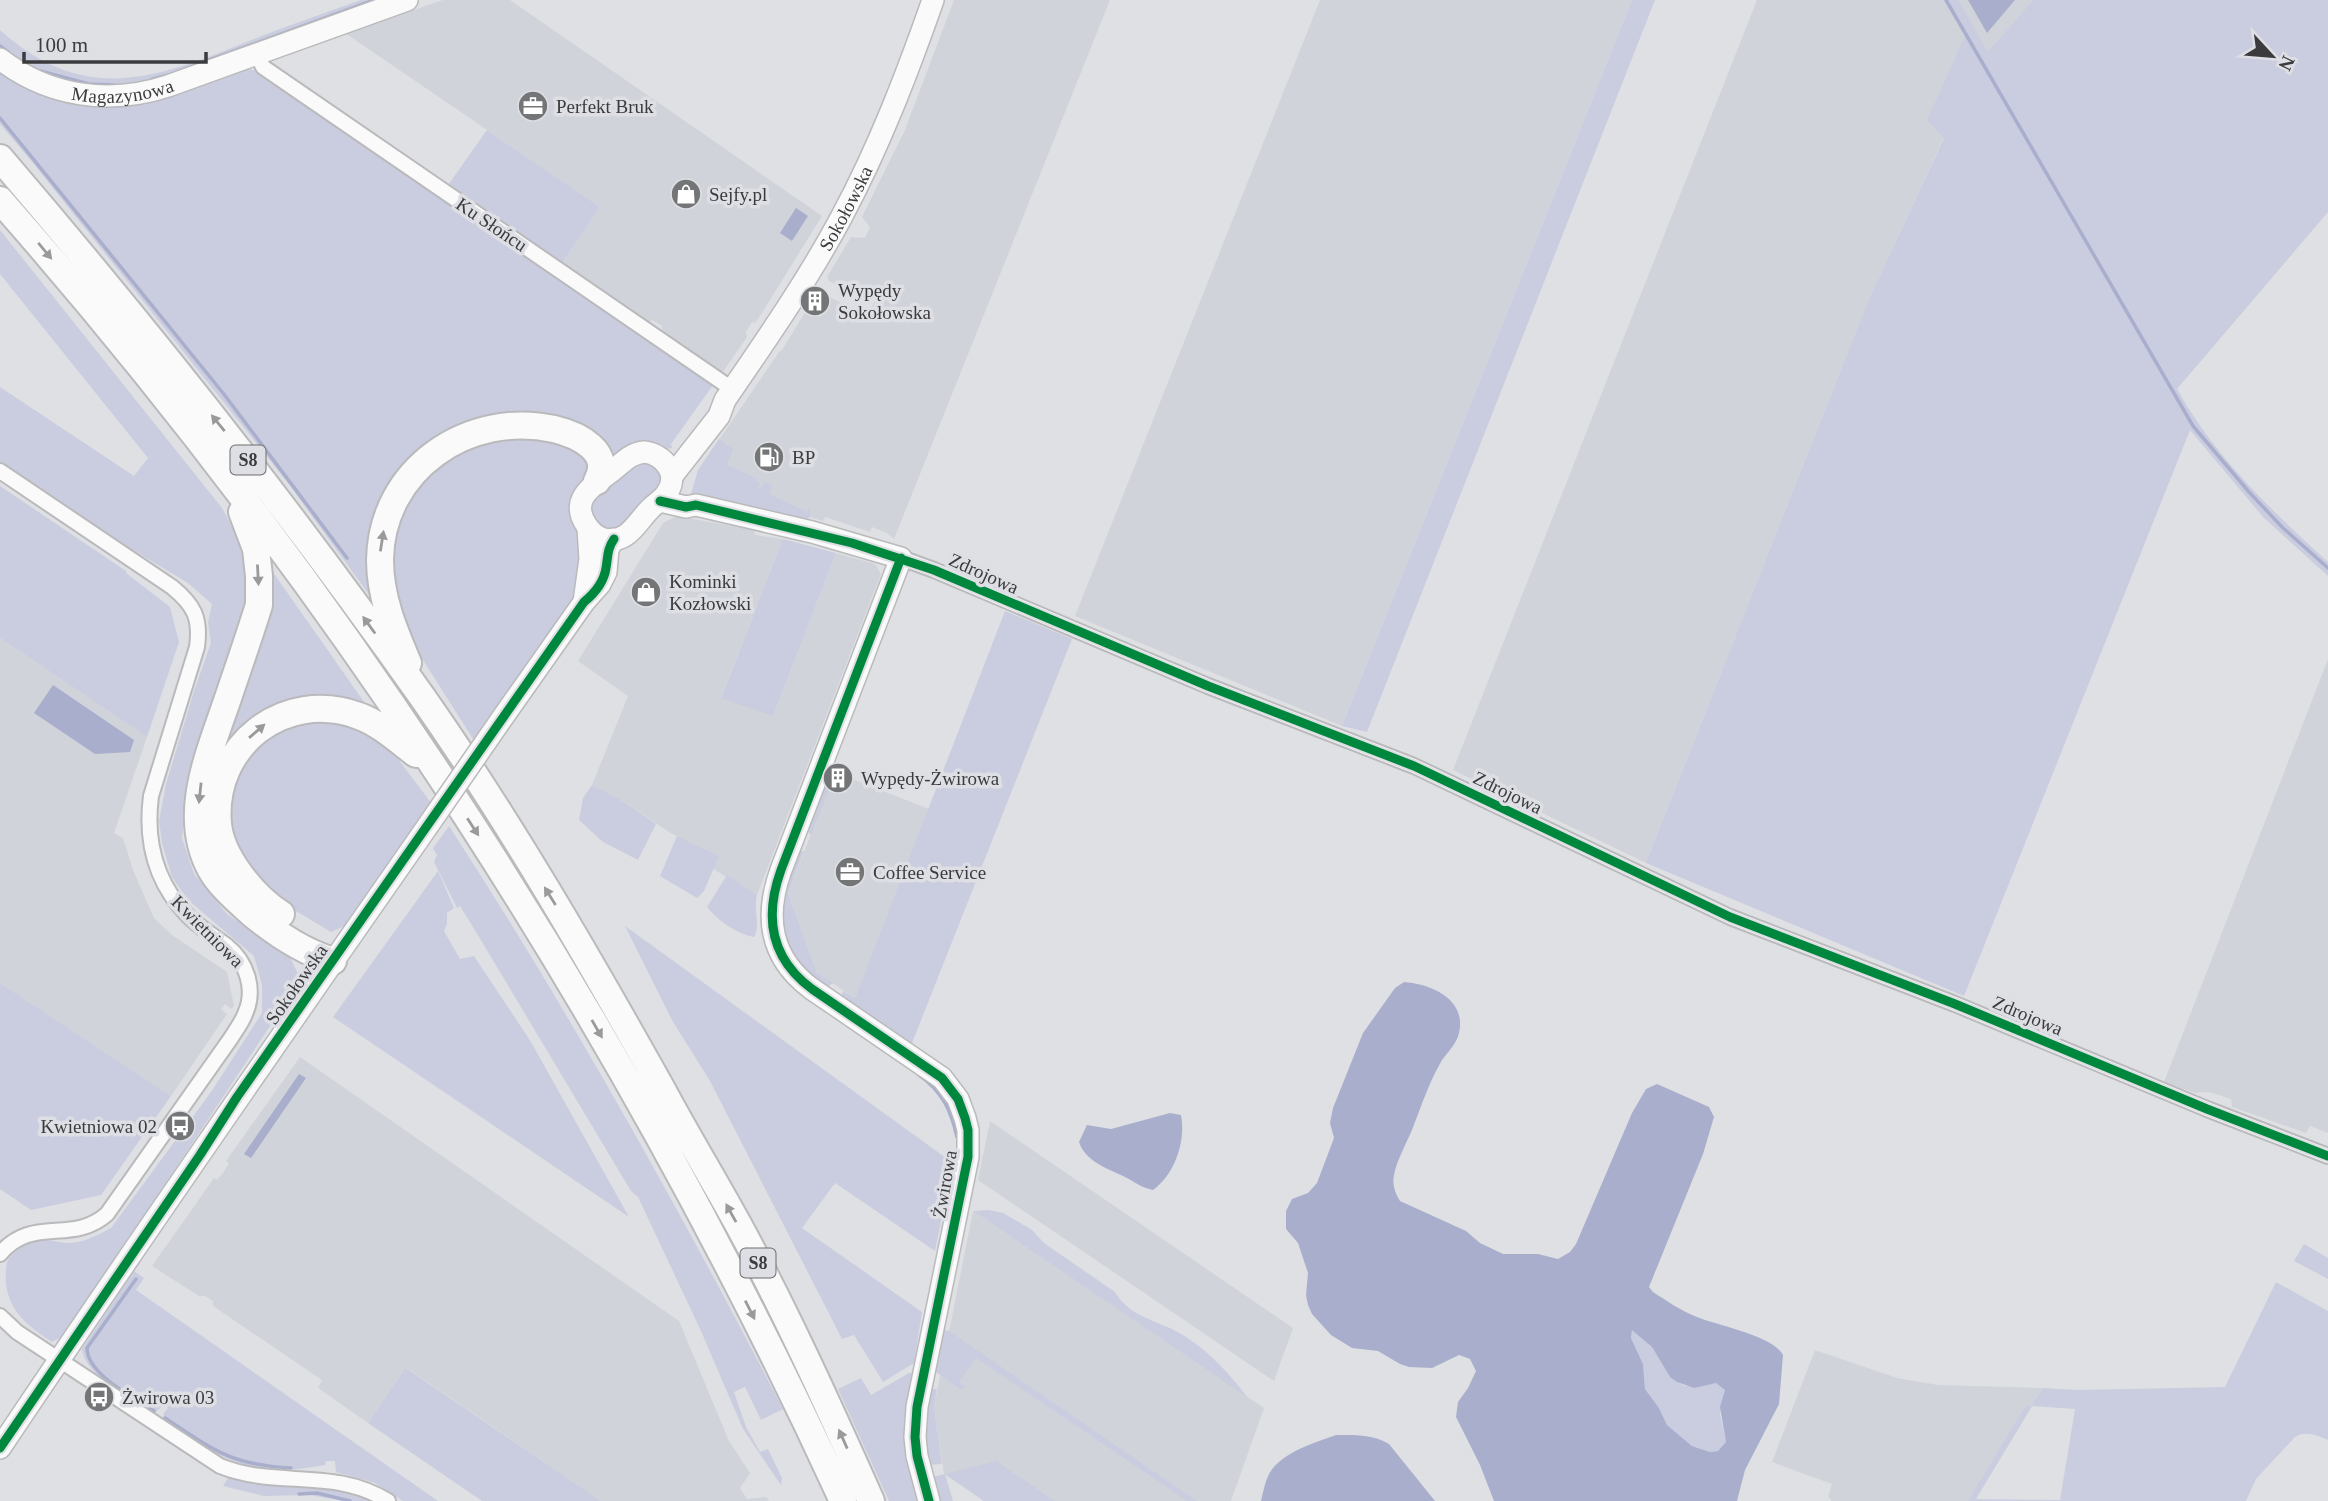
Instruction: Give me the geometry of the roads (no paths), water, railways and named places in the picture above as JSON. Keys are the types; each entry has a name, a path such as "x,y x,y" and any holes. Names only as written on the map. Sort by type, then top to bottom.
{"highway":[{"name":"S8","path":"0,158 251,464 424,700 586,954 739,1226 818,1382 871,1501"},
{"name":"S8","path":"0,200 172,404 316,597 436,769 541,934 641,1104 794,1395 843,1501"},
{"path":"424,700 387,607 380,568 380,546 386,521 408,479 436,452 451,443 479,431 513,425 546,428 584,440 593,447 601,464 601,474 597,481"},
{"path":"234,487 248,533 256,549 259,605 202,773 198,811 201,844 212,872 238,902 269,927 316,956 333,961"},
{"path":"333,961 323,944 277,912 250,887 229,858 218,827 219,801 228,768 243,744 270,720 299,709 328,709 359,716 392,736 436,769"}],"street":[{"name":"Magazynowa","path":"0,59 19,72 50,86 82,95 110,97 152,91 407,0"},
{"name":"Sokołowska","path":"669,472 719,416 728,395 808,274 853,195 895,102 933,0"},
{"name":"Ku Słońcu","path":"257,54 263,67 728,395"},
{"path":"669,472 667,493 627,536 603,539 588,528 581,504 585,493 635,453 653,453 669,472 696,505"},
{"name":"Kwietniowa","path":"0,471 172,587 186,600 195,614 199,624 197,647 150,796 152,852 155,866 177,903 202,929 229,948 240,960 247,970 249,984 247,1007 238,1026 107,1214 97,1223 74,1231 24,1234 10,1242 0,1254"},
{"name":"Zdrojowa","path":"660,501 686,507 696,505 812,532 934,570 1208,686 1414,766 1620,866 1762,931 1955,1004 2207,1110 2328,1156"},
{"name":"Sokołowska","path":"584,602 590,559 588,528"},
{"name":"Sokołowska","path":"0,1448 237,1097 584,602 592,595 603,578 608,549 614,539"},
{"name":"Żwirowa","path":"901,558 776,883 771,905 774,938 788,966 803,983 937,1074 958,1099 965,1118 968,1157 917,1407 915,1437 920,1472 929,1501"},
{"path":"0,1316 17,1332 220,1466 253,1476 346,1483 370,1491 388,1501"}],"water":[{"path":"1968,0 2015,0 1987,33"},
{"path":"796,208 808,216 792,241 780,233"},
{"path":"53,685 134,740 130,752 95,754 34,713"},
{"path":"1404,982 1435,990 1452,1002 1460,1021 1458,1037 1433,1077 1397,1164 1394,1188 1400,1201 1466,1231 1480,1243 1503,1254 1538,1254 1558,1259 1570,1252 1576,1244 1632,1113 1646,1089 1657,1084 1709,1107 1714,1117 1703,1154 1649,1287 1685,1312 1757,1337 1778,1348 1783,1355 1779,1404 1745,1470 1737,1501 1494,1501 1456,1417 1458,1402 1476,1371 1470,1359 1459,1355 1432,1368 1409,1367 1378,1351 1352,1348 1331,1335 1312,1314 1306,1295 1308,1273 1298,1243 1286,1229 1286,1211 1292,1199 1308,1193 1317,1183 1334,1138 1330,1123 1333,1108 1363,1033 1395,988","holes":["1632,1330 1652,1347 1670,1377 1677,1382 1694,1388 1716,1383 1725,1390 1720,1407 1726,1442 1718,1451 1710,1452 1692,1446 1667,1425 1645,1389 1643,1364 1631,1338"]},
{"path":"299,1074 306,1078 251,1158 244,1154"},
{"path":"1170,1113 1181,1115 1180,1146 1173,1166 1153,1190 1099,1164 1087,1155 1079,1142 1087,1125 1111,1129"},
{"path":"1336,1435 1370,1437 1389,1444 1435,1501 1261,1501 1269,1474 1275,1466 1299,1449"}],"waterway":[{"path":"193,66 374,0"},
{"path":"1946,0 2193,426 2283,528 2328,568"},
{"path":"0,46 9,53"},
{"path":"40,71 89,84 114,85"},
{"path":"153,79 169,75"},
{"path":"0,118 223,393 347,558"},
{"path":"919,1075 934,1088 944,1102 957,1137"},
{"path":"136,1279 87,1348 89,1358 103,1376 154,1411"},
{"path":"165,1418 224,1454 253,1463 291,1468"},
{"path":"299,1494 317,1493 350,1501"}],"place":[{"name":"Perfekt Bruk","path":"533,106"},
{"name":"Sejfy.pl","path":"686,194"},
{"name":"Wypędy Sokołowska","path":"815,301"},
{"name":"BP","path":"769,457"},
{"name":"Kominki Kozłowski","path":"646,592"},
{"name":"Wypędy-Żwirowa","path":"838,778"},
{"name":"Coffee Service","path":"850,872"},
{"name":"Kwietniowa 02","path":"180,1126"},
{"name":"Żwirowa 03","path":"99,1397"}]}
